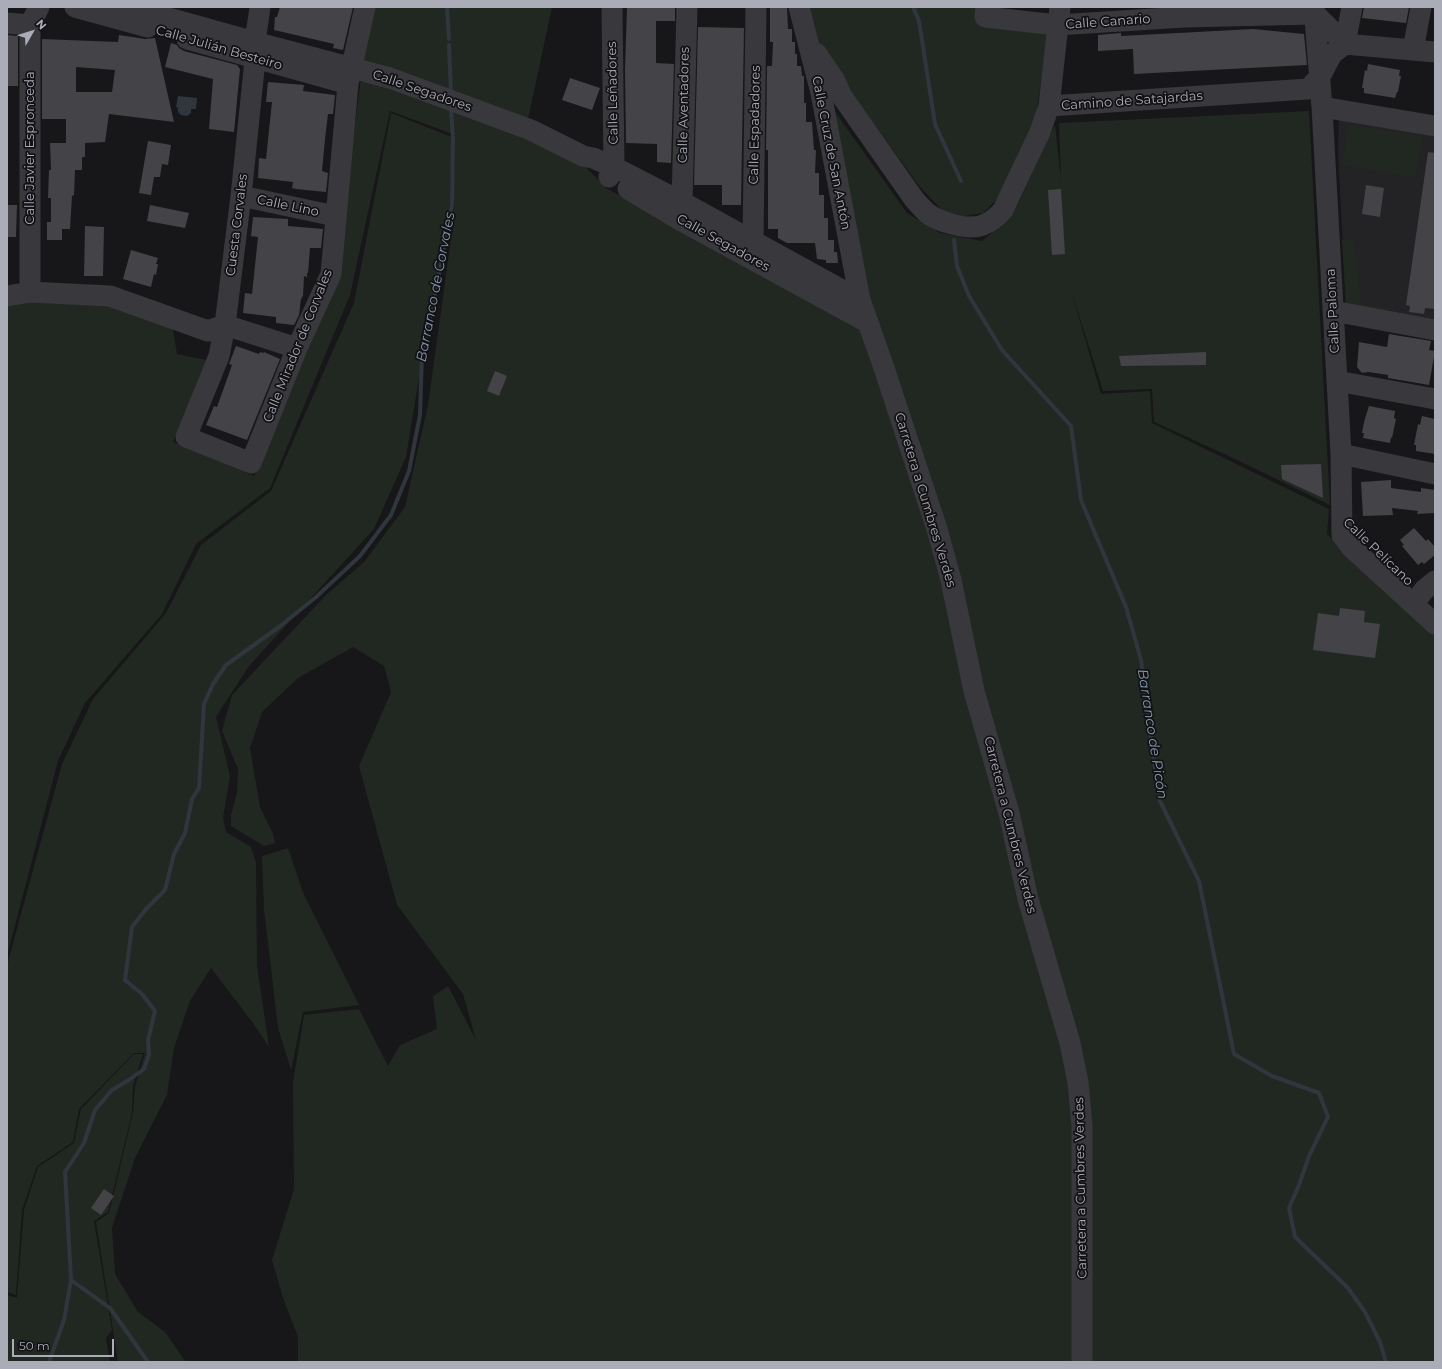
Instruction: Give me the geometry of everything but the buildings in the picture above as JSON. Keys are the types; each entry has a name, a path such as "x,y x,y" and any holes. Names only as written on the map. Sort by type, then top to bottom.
{"street":[{"name":"Calle Julián Besteiro","path":"75,7 254,50"},
{"name":"Calle Julián Besteiro","path":"128,7 254,50"},
{"name":"Cuesta Corvales","path":"251,463 186,437 219,356 225,325 241,196 254,50 260,7"},
{"name":"Calle Mirador de Corvales","path":"251,463 297,348 331,274 335,216 349,76 365,7"},
{"name":"Calle Leñadores","path":"612,7 612,172"},
{"name":"Calle Aventadores","path":"682,202 687,7"},
{"name":"Calle Espadadores","path":"753,242 756,7"},
{"name":"Camino de Satajardas","path":"799,7 807,42 828,87 914,199 928,213 937,219 969,227 983,226 994,220 1003,210 1040,132 1049,106 1314,83"},
{"path":"1346,44 1352,7"},
{"path":"1413,50 1421,7"},
{"path":"1314,11 1346,44"},
{"name":"Calle Canario","path":"985,12 1058,16 1185,12 1314,11"},
{"name":"Calle Paloma","path":"1314,11 1314,83 1322,107 1341,454 1341,515"},
{"path":"7,23 35,16"},
{"name":"Calle Javier Espronceda","path":"30,292 35,16"},
{"path":"1049,106 1058,16"},
{"path":"1314,83 1332,54 1346,44 1435,52"},
{"name":"Calle Segadores","path":"254,50 349,76 390,78 531,130 583,156 593,158 680,220 867,322"},
{"name":"Calle Cruz de San Antón","path":"828,87 860,300"},
{"path":"1322,107 1435,126"},
{"name":"Calle Segadores","path":"612,172 682,202 860,300"},
{"name":"Calle Lino","path":"241,196 335,216"},
{"path":"7,296 30,292 110,296 208,330 225,325 297,348"},
{"name":"Carretera a Cumbres Verdes","path":"860,300 882,362 941,544 951,580 974,691 1009,813 1028,899 1070,1043 1078,1082 1082,1126 1082,1362"},
{"path":"1333,311 1435,330"},
{"path":"1337,381 1435,399"},
{"path":"1341,454 1435,474"},
{"name":"Calle Pelícano","path":"1341,515 1342,535 1352,548 1426,596 1435,624"}],"shaded area":[{"path":"372,7 552,7 524,138 584,165 606,188 865,331 831,106 907,213 940,233 982,241 998,228 1017,206 1055,124 1061,181 1059,123 1309,111 1330,505 1154,422 1152,389 1103,391 1071,290 1101,394 1150,391 1152,423 1329,509 1327,534 1435,635 1435,1362 298,1362 298,1337 283,1298 272,1260 294,1189 293,1082 304,1015 359,1009 388,1066 400,1045 437,1029 433,996 448,986 476,1040 463,994 397,905 359,766 391,692 384,666 353,647 298,678 262,712 250,748 260,807 273,834 275,843 264,846 231,826 231,815 237,793 238,769 222,731 232,695 326,595 364,562 405,507 428,405 453,225 455,135 390,111 350,295 270,488 196,544 162,614 85,703 58,761 7,956 7,304 42,298 112,301 172,323 177,354 206,360 173,442 254,476 335,277 361,78"},
{"path":"807,7 977,7 1049,34 1034,128 997,199 983,213 964,216 943,211 920,187 816,45"},
{"path":"178,96 197,98 196,109 191,109 191,113 187,116 181,115 176,107"},
{"path":"391,113 452,137 450,203 433,293 406,457 374,529 249,666 216,717 230,776 223,818 226,832 251,847 256,863 257,965 269,1047 253,1023 211,968 190,1001 174,1048 167,1095 135,1158 112,1228 115,1274 138,1312 165,1332 186,1362 118,1362 96,1222 109,1213 133,1113 135,1087 145,1053 134,1053 79,1109 73,1142 37,1166 22,1210 16,1295 7,1292 7,967 62,764 93,699 166,613 201,545 271,491 354,303"},
{"path":"1339,114 1435,132 1435,322 1346,306 1338,152"},
{"path":"1348,124 1423,136 1416,178 1342,165"},
{"path":"1342,240 1354,240 1361,304 1388,308 1387,313 1346,306"},
{"path":"288,848 304,895 359,1005 303,1012 291,1070 278,1028 264,909 262,856"},
{"path":"134,1054 143,1054 133,1086 132,1113 108,1212 94,1221 112,1330 106,1338 110,1362 7,1362 7,1295 18,1298 24,1210 38,1167 74,1143 81,1109"}],"waterway":[{"name":"Barranco de Corvales","path":"447,7 449,39"},
{"name":"Barranco de Picón","path":"913,7 919,21 935,124 961,181"},
{"name":"Barranco de Corvales","path":"449,45 451,93"},
{"name":"Barranco de Corvales","path":"49,1362 64,1320 71,1280 65,1172 84,1143 95,1110 112,1090 144,1069 149,1055 148,1040 155,1011 142,994 125,980 132,927 146,909 165,890 174,854 185,833 192,799 199,788 204,704 213,684 226,665 279,627 315,598 360,556 391,515 409,471 420,415 422,353 437,285 452,204 453,140 451,108"},
{"name":"Barranco de Picón","path":"954,240 957,266 969,296 1002,350 1071,426 1081,500 1126,607 1141,660 1159,799 1199,881 1234,1054 1272,1076 1319,1093 1328,1117 1309,1156 1289,1208 1295,1237 1348,1288 1365,1312 1380,1342 1386,1362"},
{"path":"71,1280 110,1308 148,1362"}]}
